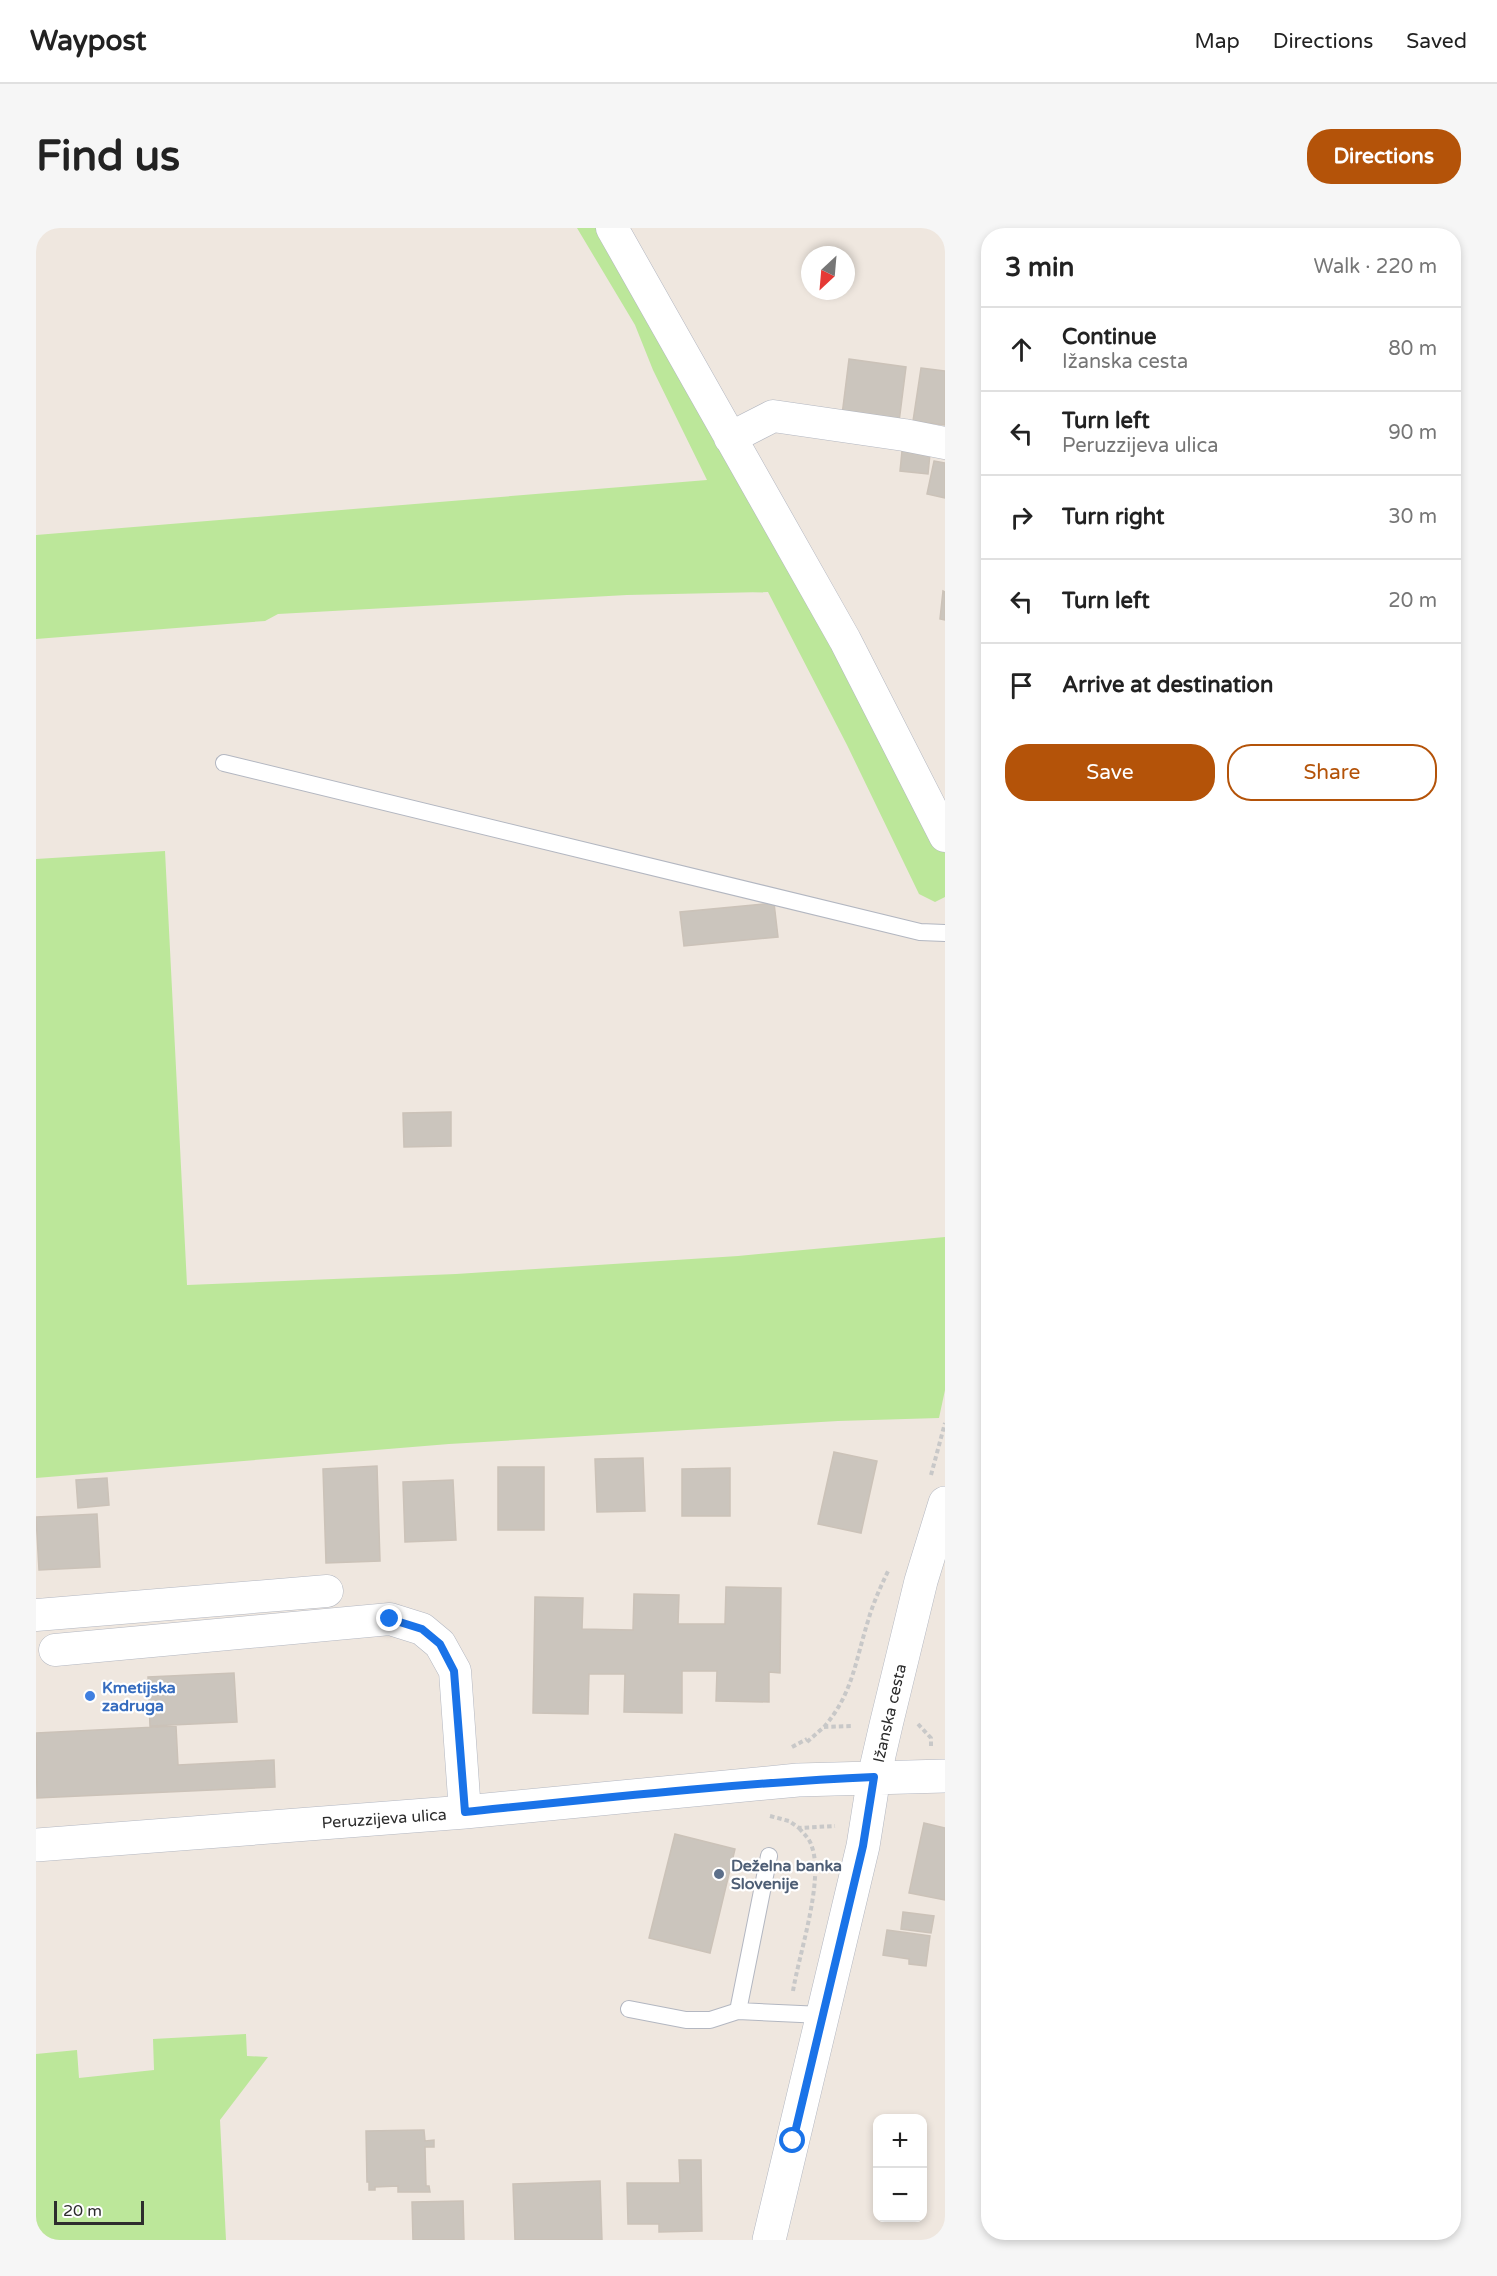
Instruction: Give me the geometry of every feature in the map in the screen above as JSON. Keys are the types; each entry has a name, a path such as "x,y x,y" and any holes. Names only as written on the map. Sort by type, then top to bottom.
{"street":[{"path":"612,228 845,640 945,836"},
{"path":"730,438 773,416 945,443"},
{"name":"Ižanska cesta","path":"769,2240 863,1846 874,1777 921,1581 945,1503"},
{"path":"36,1615 327,1591"},
{"path":"54,1650 390,1619 422,1629 440,1644 454,1671 465,1812"},
{"name":"Peruzzijeva ulica","path":"36,1845 465,1812 654,1792 798,1780 874,1777 938,1762"}],"lane":[{"path":"224,763 920,932 945,933"},
{"path":"738,2011 769,1856"},
{"path":"629,2009 694,2020 710,2020 738,2011 822,2015"}],"path":[{"path":"912,1724 920,1724 931,1738 938,1762"},
{"path":"806,1746 807,1739 824,1727 843,1727"},
{"path":"791,1810 789,1821 799,1828 814,1826"}],"green space":[{"path":"577,228 598,228 900,766 945,853 945,897 935,902 919,894 847,745 768,592 627,595 278,614 265,621 36,639 36,535 707,480 653,370 635,325"},
{"path":"165,851 187,1285 456,1274 738,1256 945,1237 945,1390 939,1418 838,1421 449,1444 36,1478 36,859"},
{"path":"246,2034 247,2056 268,2057 220,2120 226,2240 36,2240 36,2054 77,2050 79,2078 154,2070 153,2039"}],"building":[{"path":"849,359 906,367 899,422 842,415"},
{"path":"921,368 945,371 945,425 913,421"},
{"path":"903,441 931,444 928,474 900,471"},
{"path":"934,461 945,463 945,498 927,494"},
{"path":"943,591 945,592 945,620 940,619"},
{"path":"774,903 778,937 684,946 680,912"},
{"path":"451,1112 451,1146 404,1147 403,1113"},
{"path":"834,1452 877,1461 861,1533 818,1524"},
{"path":"643,1458 645,1511 597,1512 595,1459"},
{"path":"377,1466 380,1561 326,1563 323,1469"},
{"path":"498,1467 544,1467 544,1530 498,1530"},
{"path":"730,1468 730,1516 682,1516 682,1469"},
{"path":"107,1478 109,1505 78,1508 76,1480"},
{"path":"453,1480 456,1540 405,1542 403,1482"},
{"path":"97,1514 100,1567 39,1570 36,1517"},
{"path":"726,1587 781,1588 780,1673 769,1672 769,1702 716,1701 717,1671 682,1671 682,1713 624,1712 625,1674 589,1674 588,1714 533,1713 535,1597 583,1598 582,1629 633,1630 634,1594 679,1595 678,1624 725,1624"},
{"path":"234,1673 237,1722 150,1726 148,1677"},
{"path":"176,1726 178,1765 274,1760 275,1787 37,1798 36,1733"},
{"path":"924,1823 945,1828 945,1900 909,1893"},
{"path":"675,1834 735,1849 710,1953 649,1938"},
{"path":"903,1912 934,1916 931,1933 901,1929"},
{"path":"887,1930 930,1936 926,1966 909,1964 909,1959 883,1955"},
{"path":"424,2130 425,2141 434,2140 434,2147 425,2147 426,2186 429,2186 430,2192 398,2192 398,2186 375,2187 375,2190 369,2190 366,2131"},
{"path":"679,2160 701,2160 702,2231 659,2232 659,2224 628,2224 627,2183 680,2183"},
{"path":"600,2181 602,2240 515,2240 513,2184"},
{"path":"463,2201 464,2240 413,2240 412,2202"}],"place":[{"name":"Kmetijska zadruga","path":"90,1696"},
{"name":"Deželna banka Slovenije","path":"719,1874"}],"route":[{"path":"390,1619 422,1629 440,1644 454,1671 465,1812 654,1792 798,1780 874,1777 863,1846 793,2141"}]}
